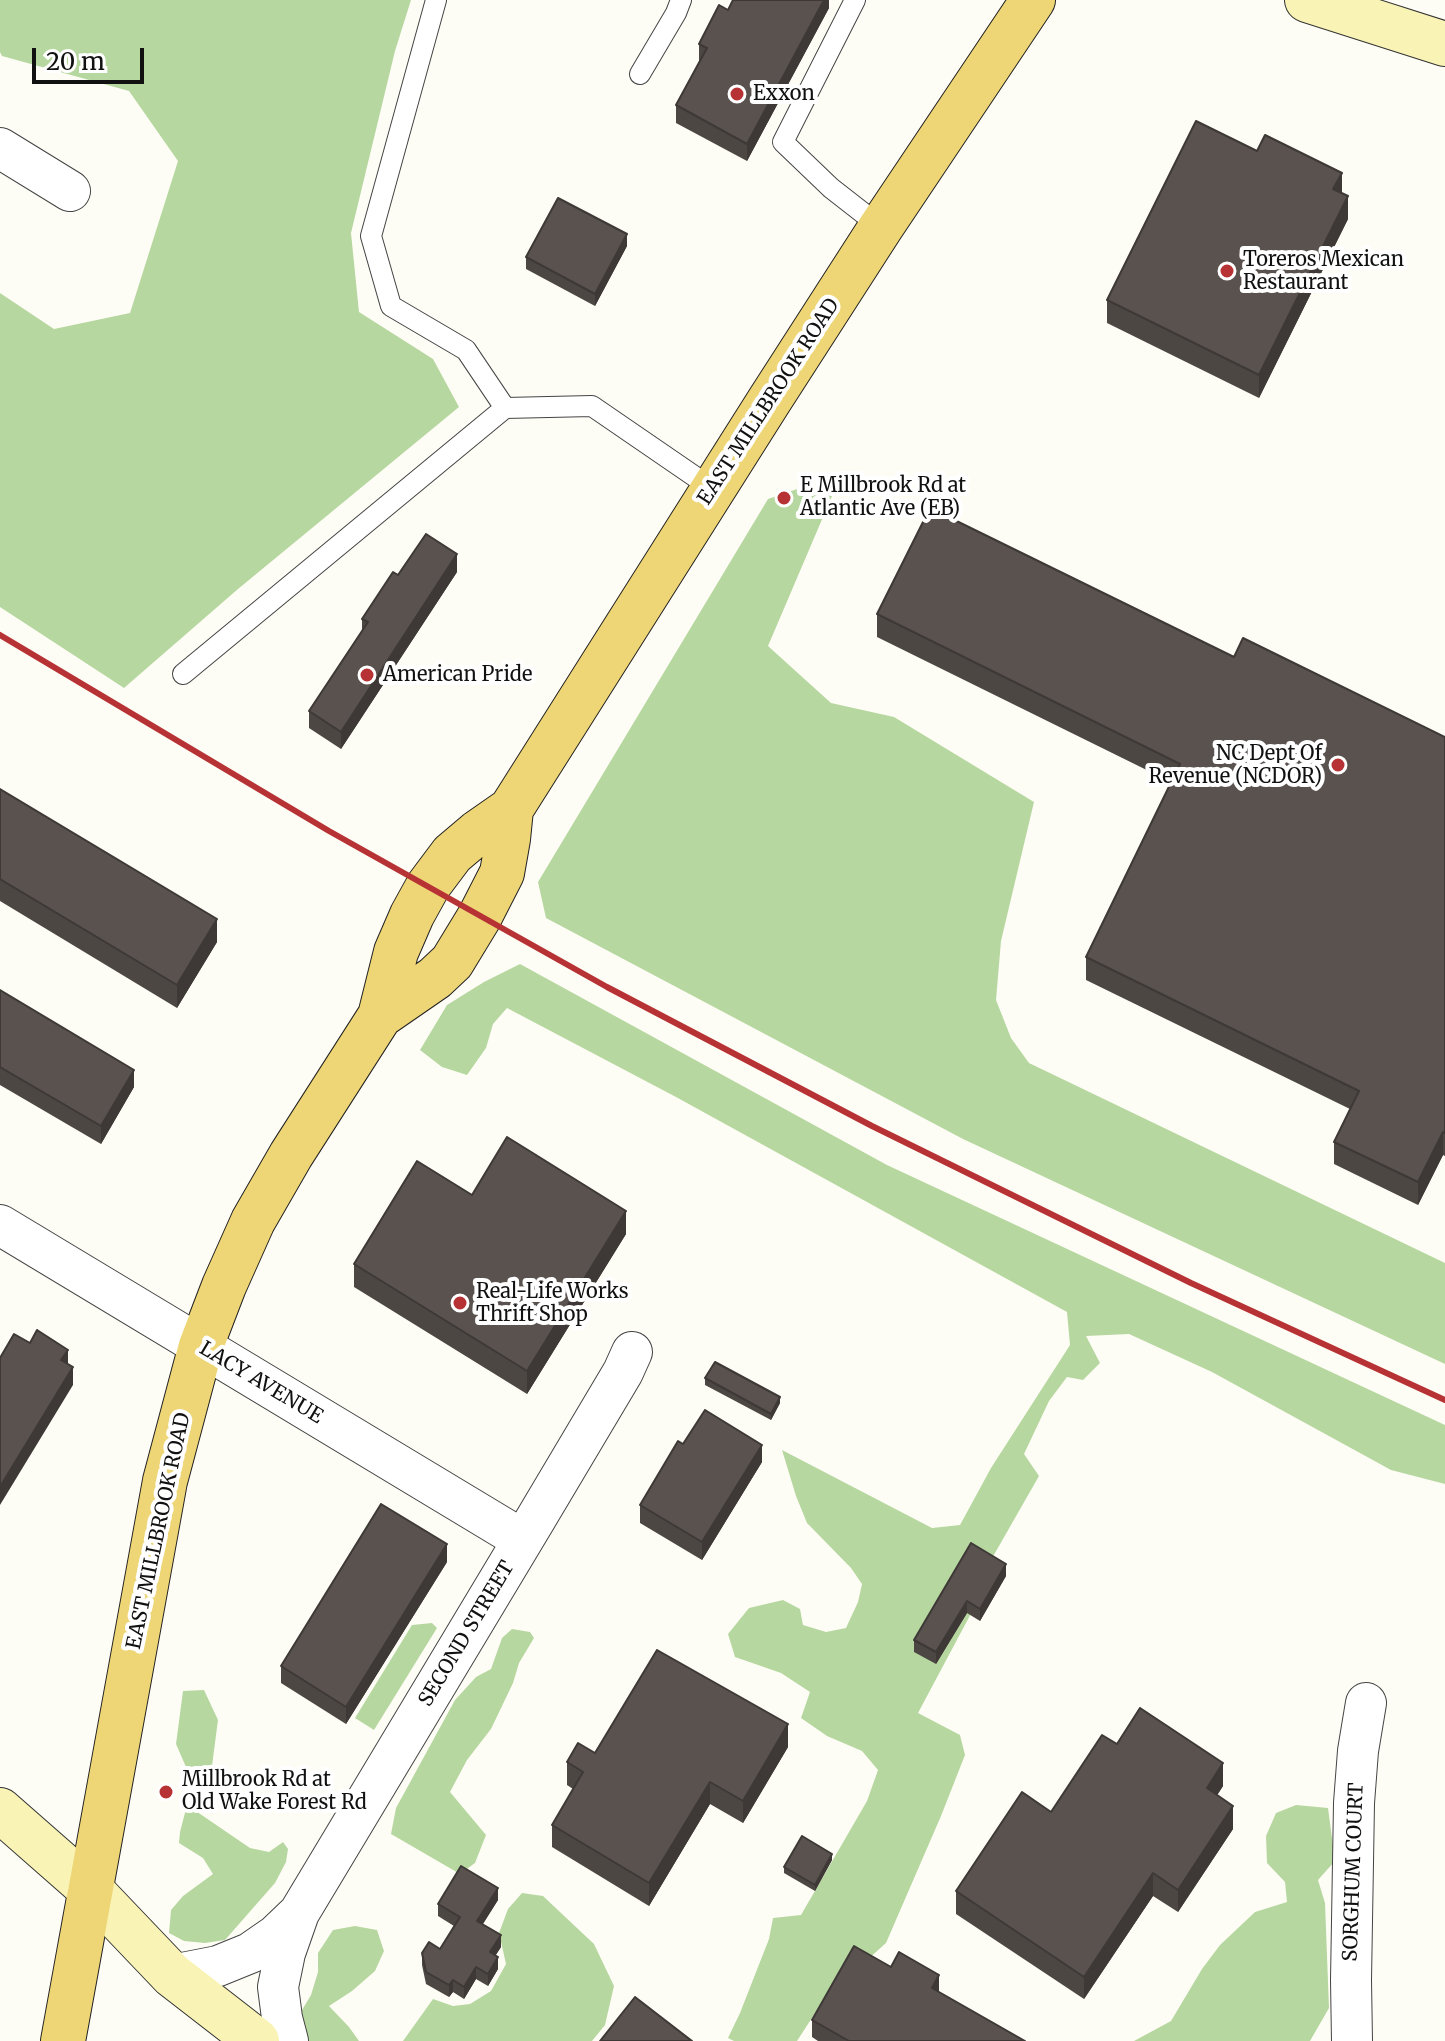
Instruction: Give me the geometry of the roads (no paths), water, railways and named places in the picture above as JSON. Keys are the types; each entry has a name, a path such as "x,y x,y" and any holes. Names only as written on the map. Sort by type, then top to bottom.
{"main road":[{"name":"EAST MILLBROOK ROAD","path":"63,2041 165,1481 201,1346 253,1221 291,1155 380,1016 396,952 428,886 452,854 511,809 881,227 1033,0"},
{"name":"EAST MILLBROOK ROAD","path":"380,1016 435,978 452,962 502,873 511,809"}],"street":[{"path":"1307,0 1445,44"},
{"path":"0,148 70,191"},
{"name":"LACY AVENUE","path":"0,1225 523,1540"},
{"name":"SECOND STREET","path":"288,2041 278,1987 285,1953 299,1913 623,1372 632,1352"},
{"name":"SORGHUM COURT","path":"1352,2041 1354,1803 1366,1703"},
{"path":"0,1810 90,1889 172,1975 257,2041"},
{"name":"SECOND STREET","path":"172,1975 218,1966 250,1953 276,1935 299,1913"}],"lane":[{"path":"436,0 371,236 391,306 466,350 505,408"},
{"path":"640,74 681,0"},
{"path":"855,0 783,142 831,188 881,227"},
{"path":"183,674 505,408 592,406 713,489"}],"railway":[{"path":"0,635 329,831 607,987 872,1126 1191,1283 1445,1400"}],"place":[{"name":"Exxon","path":"737,94"},
{"name":"Toreros Mexican Restaurant","path":"1227,271"},
{"name":"E Millbrook Rd at Atlantic Ave (EB)","path":"784,498"},
{"name":"American Pride","path":"367,675"},
{"name":"NC Dept Of Revenue (NCDOR)","path":"1338,765"},
{"name":"Real-Life Works Thrift Shop","path":"460,1303"},
{"name":"Millbrook Rd at Old Wake Forest Rd","path":"166,1792"}]}
